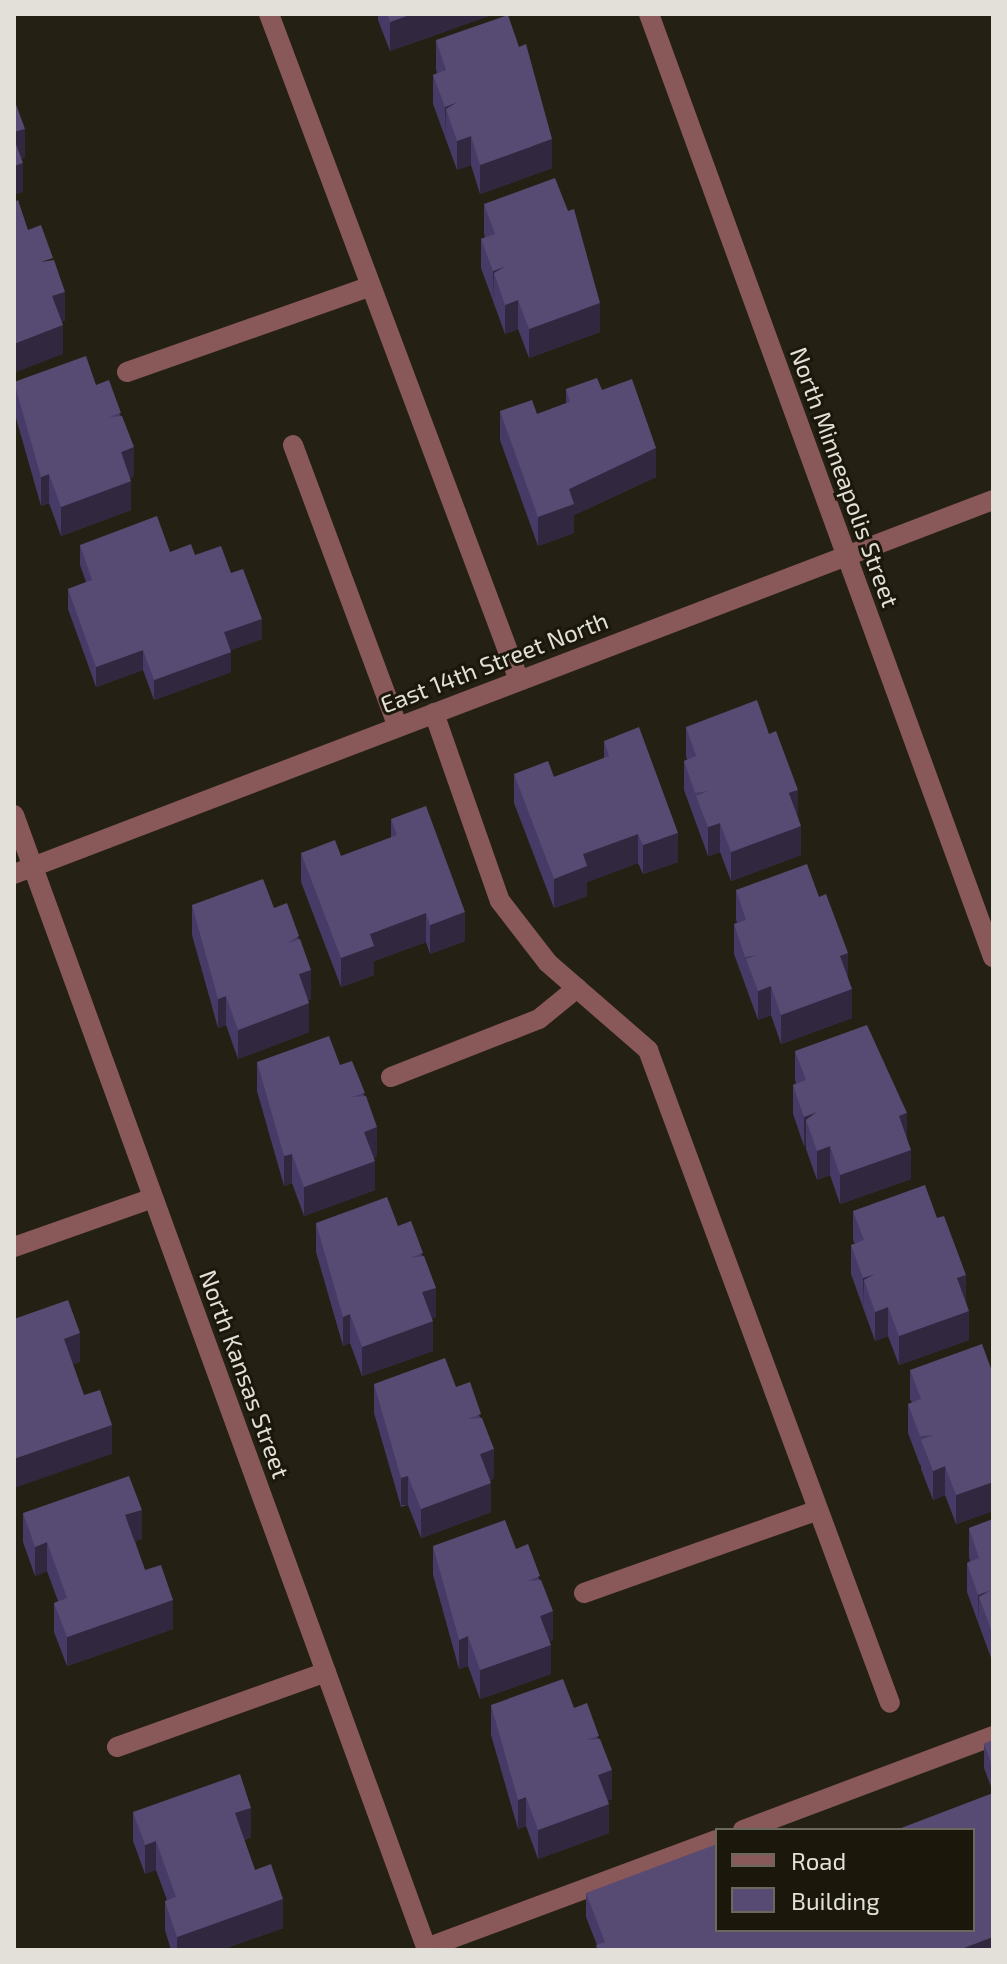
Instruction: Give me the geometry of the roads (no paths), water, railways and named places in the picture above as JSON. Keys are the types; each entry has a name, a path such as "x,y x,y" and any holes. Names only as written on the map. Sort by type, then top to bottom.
{"street":[{"path":"269,14 368,287 519,680"},
{"name":"North Minneapolis Street","path":"649,14 993,957"},
{"path":"127,372 368,287"},
{"path":"293,445 398,727"},
{"name":"East 14th Street North","path":"23,870 993,500"},
{"path":"434,713 500,901 577,988 648,1050 890,1703"},
{"name":"North Kansas Street","path":"14,815 23,870 153,1198 427,1949"},
{"path":"391,1077 539,1019 577,988"},
{"path":"14,1247 153,1198"},
{"path":"584,1593 818,1510"},
{"path":"117,1747 326,1672"},
{"path":"748,1828 993,1736"},
{"path":"427,1949 715,1841"}]}
